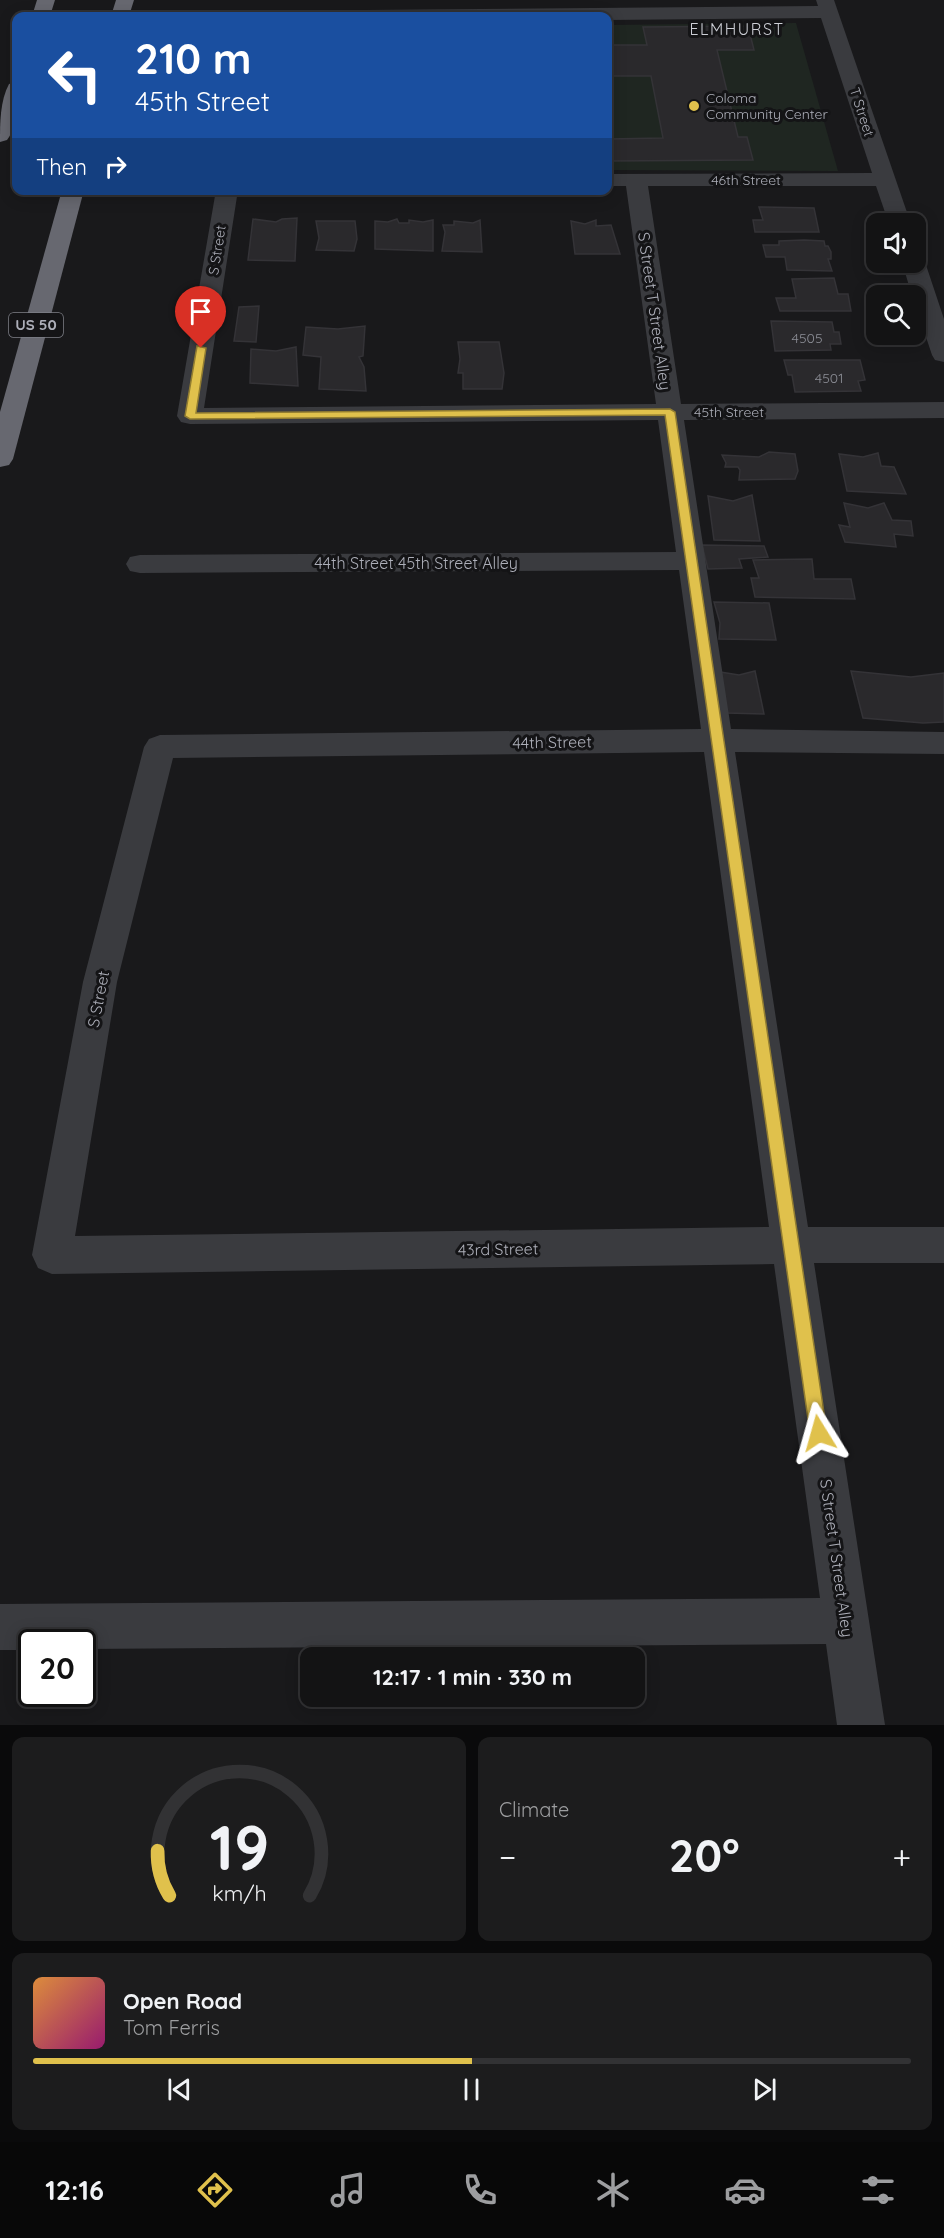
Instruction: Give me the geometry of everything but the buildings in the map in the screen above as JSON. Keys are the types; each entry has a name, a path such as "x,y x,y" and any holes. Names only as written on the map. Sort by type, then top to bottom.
{"highway":[{"path":"0,136 12,100"},
{"name":"US 50","path":"0,459 72,195"}],"street":[{"path":"474,12 612,7 827,6"},
{"name":"T Street","path":"827,6 896,213"},
{"name":"46th Street","path":"612,180 884,178"},
{"name":"S Street T Street Alley","path":"636,180 861,1725"},
{"name":"S Street","path":"190,416 226,195"},
{"path":"917,273 944,355"},
{"name":"45th Street","path":"190,416 944,410"},
{"name":"44th Street 45th Street Alley","path":"140,564 691,561"},
{"name":"44th Street","path":"160,747 718,740 944,743"},
{"name":"S Street","path":"52,1255 100,982 160,747"},
{"name":"43rd Street","path":"52,1255 944,1245"},
{"path":"0,1627 846,1621"}],"shaded area":[{"path":"796,23 838,171 612,170 612,25"}],"place":[{"name":"Coloma Community Center","path":"694,106"}],"district":[{"name":"ELMHURST","path":"737,29"}],"route":[{"path":"201,348 190,416 670,412 819,1433"}]}
